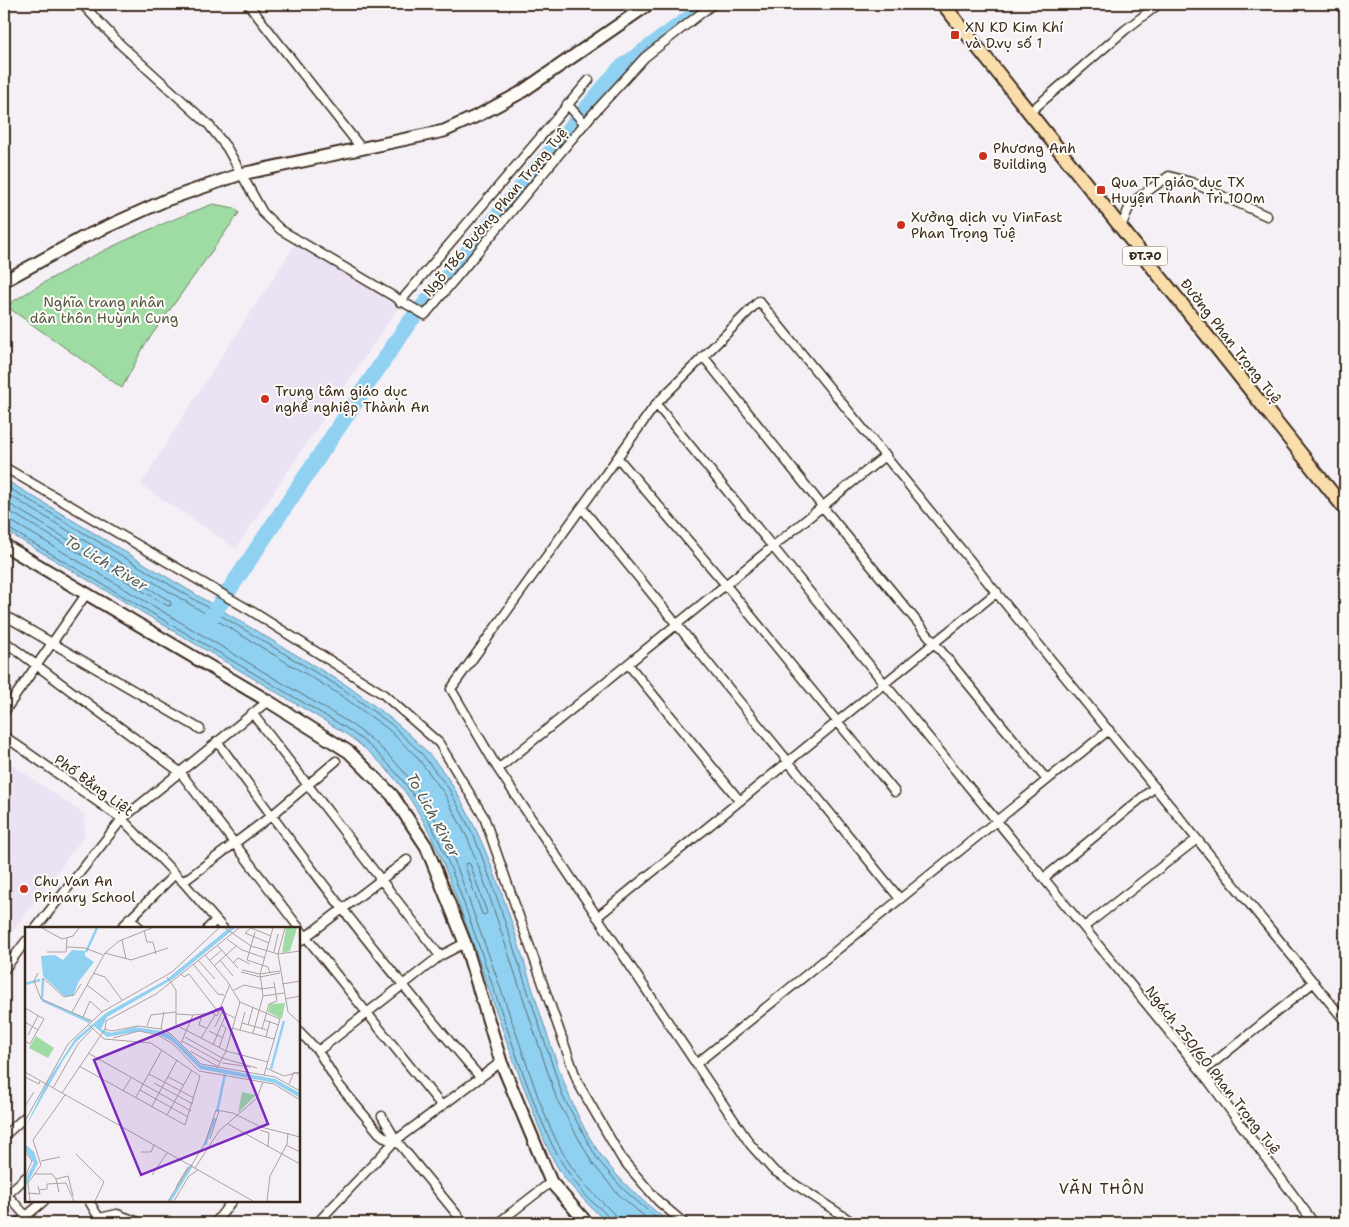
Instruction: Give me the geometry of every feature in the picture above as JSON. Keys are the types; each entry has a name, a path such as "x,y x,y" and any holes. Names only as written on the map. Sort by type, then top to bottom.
{"main road":[{"name":"Đường Phan Trọng Tuệ","path":"943,4 1345,509"}],"street":[{"path":"248,4 362,149"},
{"path":"4,281 82,238 166,200 241,174 444,131 520,93 649,4"},
{"name":"Ngõ 186 Đường Phan Trọng Tuệ","path":"84,5 121,45 209,125 227,148 263,213 281,230 400,302 425,315 581,119 645,56 713,4"},
{"path":"1030,112 1126,30 1160,4"},
{"path":"400,302 589,80"},
{"path":"567,104 581,119"},
{"path":"1121,227 1131,204 1169,176 1192,182 1267,216"},
{"path":"854,1223 773,1170 750,1144 498,769 451,689 656,404 759,301 1345,1021"},
{"path":"703,356 822,506 1047,780"},
{"name":"Ngách 250/60 Phan Trọng Tuệ","path":"656,404 1202,1072 1314,1223"},
{"path":"498,769 886,455"},
{"path":"618,458 725,584 895,792"},
{"path":"4,467 253,612 383,694 439,743 484,817 578,1083 622,1159 658,1201 684,1223"},
{"path":"582,508 900,899"},
{"path":"4,545 268,701 349,752 392,795 426,846 465,943 501,1062 550,1182 585,1223"},
{"path":"597,916 997,592"},
{"path":"4,712 87,594"},
{"path":"4,615 50,644 200,730"},
{"path":"4,641 180,772 235,842 294,927"},
{"path":"628,664 740,801"},
{"path":"37,927 122,819 268,701"},
{"path":"252,713 379,880 440,956"},
{"path":"696,1064 1109,730"},
{"name":"Phố Bằng Liệt","path":"4,736 122,819 174,875 183,882 222,927"},
{"path":"217,741 271,816 402,986 479,1076"},
{"path":"183,882 309,786 336,761"},
{"path":"1044,878 1155,787"},
{"path":"1087,930 1197,839"},
{"path":"407,860 302,939 367,1014 441,1105"},
{"path":"122,927 174,875"},
{"path":"129,918 139,927"},
{"path":"209,927 216,920"},
{"path":"4,970 25,941"},
{"path":"318,1051 440,956 465,943"},
{"path":"1202,1072 1314,982"},
{"path":"300,1032 318,1051 339,1085 379,1134 387,1139 396,1140"},
{"path":"317,1223 396,1140 479,1076 501,1062"},
{"path":"382,1116 396,1140 464,1223"},
{"path":"4,1136 25,1117"},
{"path":"25,1178 5,1193 32,1223"},
{"path":"498,1223 550,1182"},
{"path":"18,1223 43,1202"},
{"path":"90,1202 99,1218 117,1214 141,1223"},
{"path":"215,1223 231,1202"}],"shaded area":[{"name":"Trung tâm giáo dục nghề nghiệp Thành An","path":"296,243 400,305 236,548 141,485 185,413"},
{"name":"Chu Van An Primary School","path":"4,759 84,814 85,835 4,943"},
{"path":"4,1195 24,1218 18,1223 4,1223"}],"green space":[{"name":"Nghĩa trang nhân dân thôn Huỳnh Cung","path":"213,204 235,208 239,213 144,346 122,388 6,306 55,276 106,249 159,225"}],"water":[{"name":"To Lich River","path":"4,479 346,685 391,719 432,757 454,788 483,846 506,907 557,1064 584,1128 603,1158 626,1185 670,1223 607,1223 577,1193 556,1165 520,1078 455,893 433,839 405,791 387,770 365,749 340,730 4,530"}],"waterway":[{"path":"207,623 408,324 619,69 695,14"}],"place":[{"name":"XN KD Kim Khí và D.vụ số 1","path":"955,35"},
{"name":"Phương Anh Building","path":"983,156"},
{"name":"Qua TT giáo dục TX Huyện Thanh Trì 100m","path":"1101,190"},
{"name":"Xưởng dịch vụ VinFast Phan Trọng Tuệ","path":"901,225"},
{"name":"Trung tâm giáo dục nghề nghiệp Thành An","path":"265,399"},
{"name":"Chu Van An Primary School","path":"24,889"}],"district":[{"name":"VĂN THÔN","path":"1102,1189"}]}
